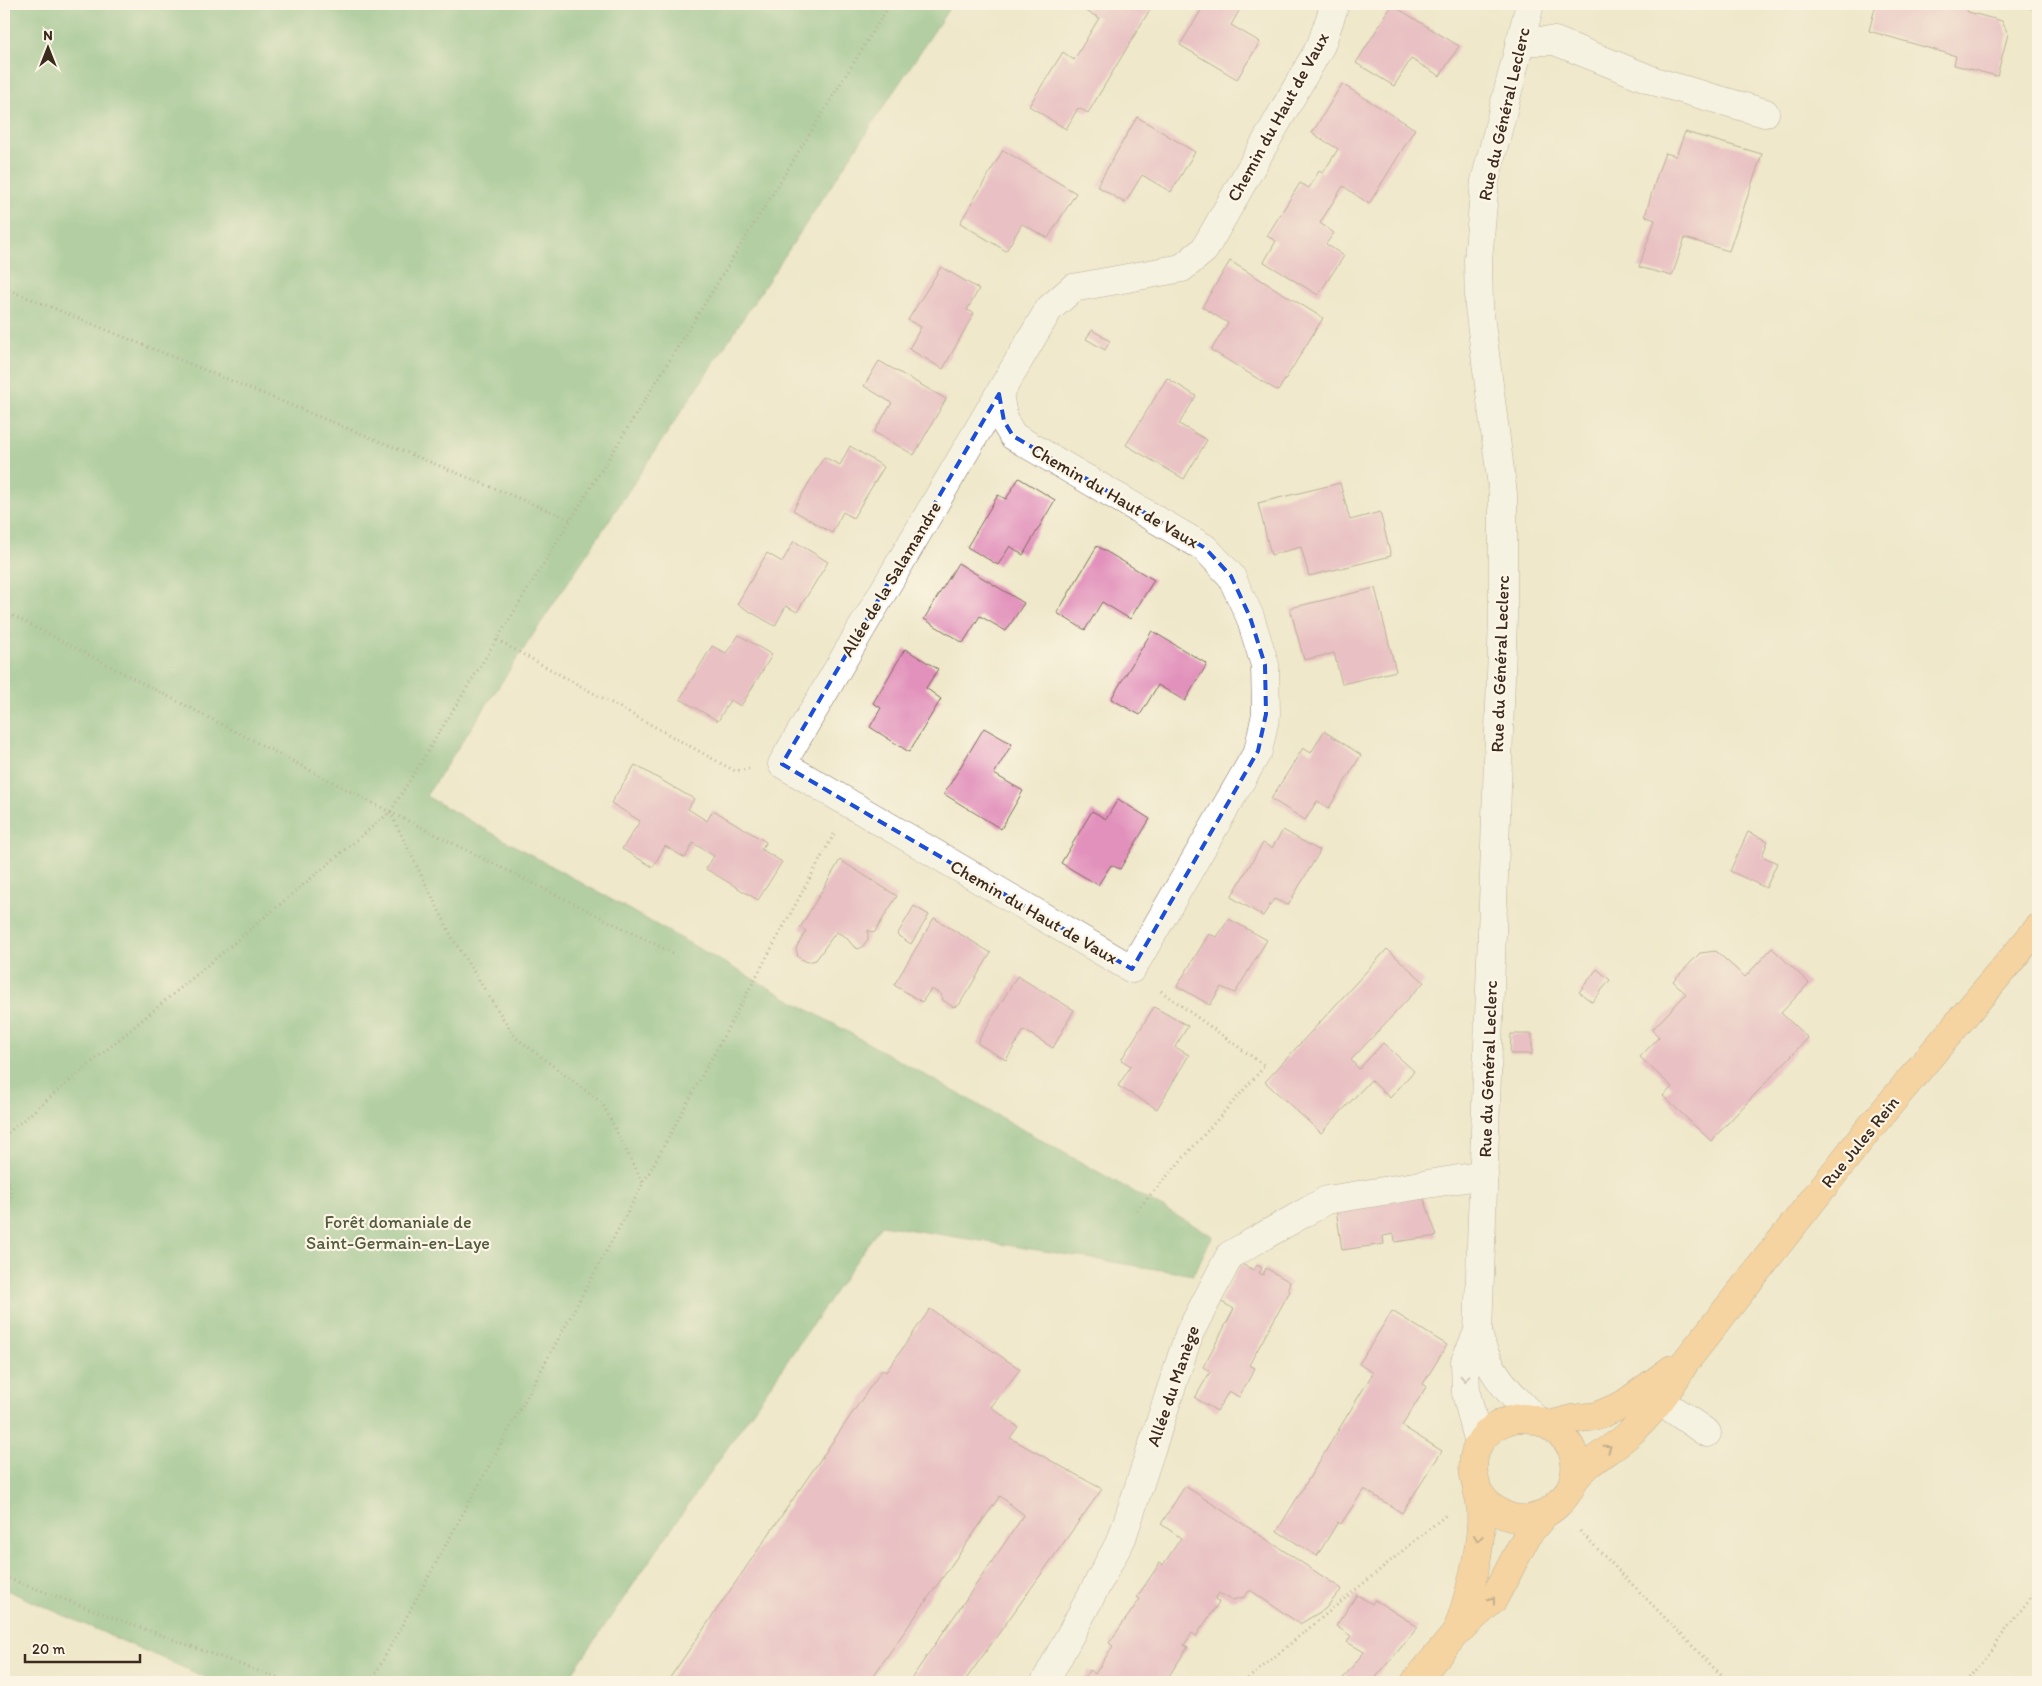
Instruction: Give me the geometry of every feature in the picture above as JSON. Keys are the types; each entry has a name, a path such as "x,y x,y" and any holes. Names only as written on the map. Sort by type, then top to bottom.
{"main road":[{"name":"Rue Jules Rein","path":"1573,1480 1585,1465 1628,1435 1659,1400 1674,1382 1686,1361 1868,1130 2038,928"},
{"name":"Rue Jules Rein","path":"1543,1422 1597,1416 1624,1404 1686,1361"},
{"path":"1415,1682 1456,1633 1493,1600 1528,1534 1567,1495 1573,1480 1574,1464 1570,1450 1562,1436 1543,1422 1520,1418 1504,1422 1490,1430 1479,1443 1473,1458 1472,1474 1481,1511 1478,1543 1464,1613 1456,1633"},
{"path":"1477,1490 1486,1504 1498,1513 1514,1519 1529,1520 1550,1511"}],"street":[{"name":"Chemin du Haut de Vaux","path":"782,764 1132,969 1258,751 1266,714 1265,666 1250,617 1231,576 1205,548 1013,436 1004,421 999,394 1049,309 1073,288 1182,268 1204,250 1321,45 1335,4"},
{"name":"Rue du Général Leclerc","path":"1530,4 1485,181 1478,260 1479,307 1503,494 1503,618 1478,1332 1481,1348 1494,1374 1543,1422"},
{"path":"1520,42 1555,41 1657,82 1765,113"},
{"name":"Allée de la Salamandre","path":"782,764 999,394"},
{"path":"969,447 982,442 1013,436"},
{"name":"Allée du Manège","path":"1045,1682 1122,1538 1189,1334 1230,1255 1327,1200 1484,1175"},
{"name":"Rue du Général Leclerc","path":"1478,1332 1464,1361 1466,1393 1479,1443"},
{"path":"1659,1400 1707,1433"}],"path":[{"path":"4,1136 390,812 890,4"},
{"path":"4,288 572,520"},
{"path":"4,611 390,812 674,953"},
{"path":"497,640 735,771 782,764"},
{"path":"371,1682 850,805"},
{"path":"390,812 454,941 516,1037 602,1104 644,1183"},
{"path":"1132,969 1265,1066 1138,1210"},
{"path":"4,1167 12,1191 11,1204 4,1218"},
{"path":"1244,1682 1477,1490"},
{"path":"1550,1511 1712,1667 1730,1682"},
{"path":"4,1578 288,1682"},
{"path":"1966,1682 2038,1588"}],"highlighted area":[{"path":"999,394 1004,421 1013,436 1205,548 1231,576 1250,617 1265,665 1266,714 1258,751 1132,969 782,764"}],"green space":[{"name":"Forêt domaniale de Saint-Germain-en-Laye","path":"4,4 952,4 426,796 1213,1236 1193,1275 881,1225 566,1682 216,1682 4,1589"}],"building":[{"path":"1090,4 1152,6 1088,113 1078,108 1066,129 1029,106 1063,52 1074,60 1099,18 1086,11"},
{"path":"1205,4 1243,4 1231,25 1260,42 1237,79 1180,45"},
{"path":"1876,4 1964,4 1968,12 2002,21 2008,34 1997,76 1954,65 1956,56 1869,31"},
{"path":"2018,4 2038,4 2038,10"},
{"path":"1392,5 1459,46 1440,76 1411,59 1394,86 1356,63"},
{"path":"1342,84 1415,129 1369,204 1343,186 1320,223 1334,233 1326,244 1344,256 1318,295 1264,262 1276,241 1267,236 1300,183 1309,188 1319,171 1323,173 1338,149 1312,133"},
{"path":"1137,117 1195,152 1171,192 1142,175 1125,203 1097,186"},
{"path":"1685,132 1762,154 1729,251 1685,238 1672,276 1639,267 1655,220 1645,216 1658,172 1665,153 1676,156"},
{"path":"1003,150 1076,193 1048,238 1022,224 1006,251 960,223"},
{"path":"1230,261 1323,318 1278,391 1211,350 1228,323 1202,307"},
{"path":"941,267 979,289 967,310 974,313 943,369 909,349 921,327 908,320"},
{"path":"1092,330 1110,341 1105,350 1086,339"},
{"path":"879,361 946,399 914,455 874,432 892,403 864,386"},
{"path":"1167,378 1196,396 1179,424 1207,440 1184,479 1126,445"},
{"path":"850,446 884,467 853,518 843,512 832,533 793,510 824,457 840,465"},
{"path":"1019,478 1055,500 1023,555 1010,546 998,565 967,547 998,495 1006,499"},
{"path":"1340,483 1350,520 1380,512 1391,556 1309,576 1301,547 1271,555 1258,503"},
{"path":"794,541 828,562 797,612 786,606 775,626 737,604 767,553 782,562"},
{"path":"1097,546 1154,580 1130,619 1102,602 1085,630 1057,613"},
{"path":"958,563 1024,603 1006,631 980,616 963,643 924,619"},
{"path":"1375,588 1396,671 1342,684 1334,653 1304,660 1290,608"},
{"path":"1152,631 1207,664 1185,701 1158,685 1140,715 1111,699"},
{"path":"739,635 772,655 741,706 730,700 718,721 680,699 712,646 726,653"},
{"path":"905,649 938,669 926,688 941,699 909,752 870,727 881,708 873,703"},
{"path":"984,728 1012,744 994,774 1023,791 1001,829 944,794"},
{"path":"1324,731 1361,755 1329,808 1317,801 1305,820 1271,799 1303,748 1311,753"},
{"path":"635,765 694,799 688,809 707,821 713,810 766,842 761,849 782,862 758,900 706,869 714,856 693,843 685,858 665,846 653,867 622,849 640,821 611,803"},
{"path":"1118,799 1150,819 1120,869 1111,865 1098,885 1061,863 1092,811 1106,819"},
{"path":"1283,830 1320,851 1288,905 1274,899 1263,916 1231,897 1263,843 1272,848"},
{"path":"1748,832 1768,841 1762,856 1777,863 1766,888 1730,871"},
{"path":"840,860 897,896 874,933 868,930 868,939 859,949 854,947 846,937 836,932 816,960 807,962 798,957 796,948 806,931 800,928"},
{"path":"914,906 929,915 911,944 897,935"},
{"path":"934,918 991,953 959,1005 953,1007 943,1000 941,994 931,989 922,1002 894,985"},
{"path":"1229,919 1267,940 1235,993 1221,987 1210,1005 1177,986 1209,934 1217,937"},
{"path":"1772,948 1809,983 1781,1013 1808,1038 1711,1141 1663,1096 1672,1087 1640,1057 1659,1037 1652,1030 1686,994 1673,981 1700,953 1716,951 1745,977"},
{"path":"1387,949 1424,982 1351,1060 1359,1069 1383,1043 1414,1071 1390,1098 1371,1080 1321,1133 1265,1082"},
{"path":"1597,969 1610,980 1592,1002 1579,992"},
{"path":"1017,976 1074,1010 1053,1048 1024,1030 1006,1060 977,1043"},
{"path":"1154,1007 1188,1026 1175,1047 1189,1055 1157,1109 1118,1086 1131,1066 1121,1060"},
{"path":"1511,1034 1532,1034 1532,1054 1510,1054"},
{"path":"1423,1196 1437,1236 1395,1242 1394,1234 1383,1236 1384,1244 1342,1250 1336,1209"},
{"path":"1241,1264 1254,1270 1257,1265 1262,1268 1259,1273 1263,1275 1266,1268 1290,1282 1288,1289 1290,1291 1249,1365 1255,1368 1239,1397 1229,1391 1217,1411 1195,1398 1210,1372 1203,1367 1234,1309 1220,1301"},
{"path":"930,1309 1020,1369 991,1407 1018,1427 1010,1438 1102,1489 964,1682 909,1682 1024,1515 1000,1496 869,1682 674,1682 669,1679 882,1370 886,1372"},
{"path":"1392,1311 1447,1345 1423,1384 1426,1387 1402,1426 1442,1451 1402,1513 1364,1489 1341,1524 1338,1522 1317,1556 1277,1531 1373,1373 1359,1364"},
{"path":"1185,1486 1342,1589 1325,1609 1300,1624 1250,1590 1244,1597 1232,1600 1219,1593 1215,1599 1219,1602 1196,1636 1192,1633 1184,1645 1188,1647 1165,1682 1161,1680 1160,1682 1082,1682 1089,1670 1095,1674 1113,1646 1109,1643 1140,1599 1137,1597 1160,1563 1163,1565 1181,1538 1161,1524"},
{"path":"1357,1595 1372,1604 1375,1600 1418,1627 1372,1682 1340,1682 1364,1652 1347,1642 1351,1636 1336,1626"}]}
